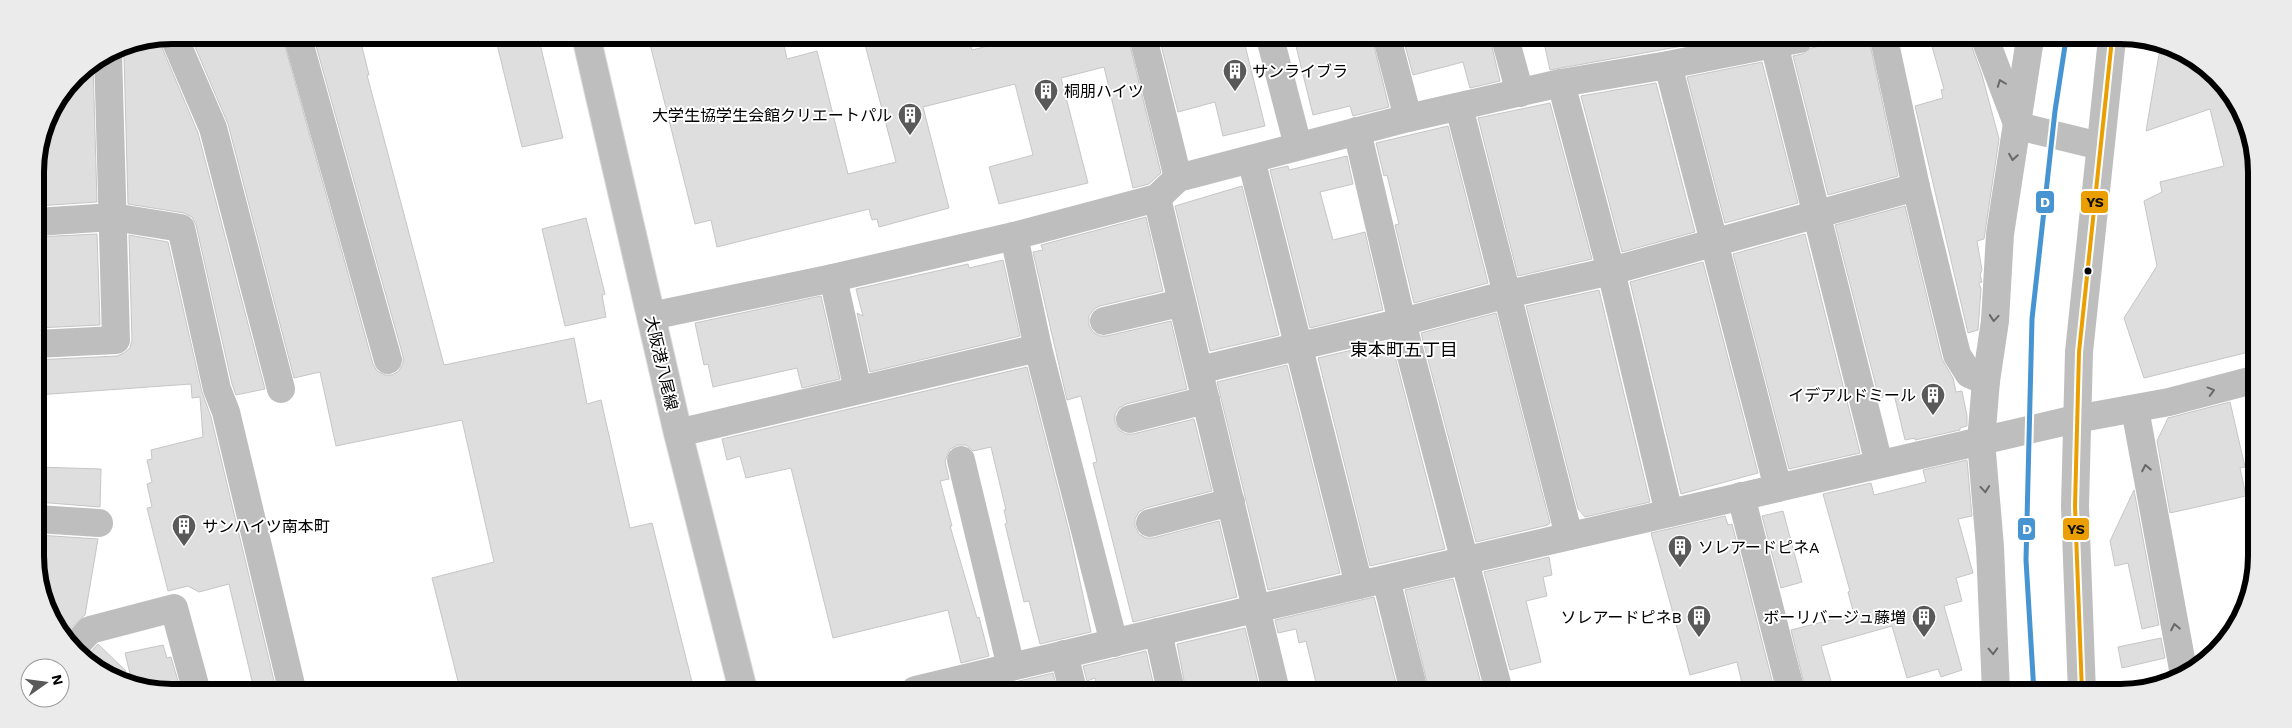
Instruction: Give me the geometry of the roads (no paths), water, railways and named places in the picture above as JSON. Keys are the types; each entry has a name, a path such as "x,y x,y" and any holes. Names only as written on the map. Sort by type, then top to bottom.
{"street":[{"path":"177,44 213,128 282,389"},
{"path":"300,44 388,360"},
{"name":"大阪港八尾線","path":"588,44 678,433 741,684"},
{"path":"1144,44 1178,178"},
{"path":"1272,44 1298,146"},
{"path":"1389,44 1408,118"},
{"path":"1508,44 1520,92"},
{"path":"651,316 833,278 1014,236 1156,198 1178,178 1408,118 1561,83 1668,65 1771,44"},
{"path":"1787,44 1816,215 1879,464"},
{"path":"1885,44 1916,187 1957,355 1969,374 1986,381"},
{"path":"1987,44 2018,126"},
{"path":"1996,684 1990,547 1981,440 1994,320 2000,234 2029,44"},
{"path":"2082,684 2075,506 2078,352 2112,44"},
{"path":"44,344 116,340 108,61"},
{"path":"1668,65 1778,488"},
{"path":"1561,83 1612,272 1669,513"},
{"path":"1459,107 1569,536"},
{"path":"2018,126 2100,146"},
{"path":"1357,131 1402,322 1497,684"},
{"path":"1250,159 1359,585"},
{"path":"1199,370 1402,322 1508,294 1612,272 1916,187"},
{"path":"1156,198 1274,684"},
{"path":"44,221 113,217 181,228 217,389 226,412 291,684"},
{"path":"1014,236 1038,348 1114,642"},
{"path":"833,278 858,390"},
{"path":"1104,321 1180,303"},
{"path":"678,433 1038,348"},
{"path":"972,683 1011,667 1114,642 1981,440 2076,419 2169,402 2248,381"},
{"path":"1130,419 1206,400"},
{"path":"2135,409 2183,668"},
{"path":"961,460 1011,667"},
{"path":"1741,496 1789,684"},
{"path":"1150,524 1231,502"},
{"path":"44,520 99,523"},
{"path":"1386,579 1412,684"},
{"path":"78,643 90,630 174,608 195,684"},
{"path":"1158,632 1169,684"},
{"path":"1064,654 1072,684"}],"place":[{"name":"サンライブラ","path":"1235,92"},
{"name":"桐朋ハイツ","path":"1046,112"},
{"name":"大学生協学生会館クリエートパル","path":"910,136"},
{"name":"イデアルドミール","path":"1933,416"},
{"name":"サンハイツ南本町","path":"184,547"},
{"name":"ソレアードピネA","path":"1680,568"},
{"name":"ソレアードピネB","path":"1699,638"},
{"name":"ボーリバージュ藤増","path":"1924,638"}],"district":[{"name":"東本町五丁目","path":"1404,350"}]}
